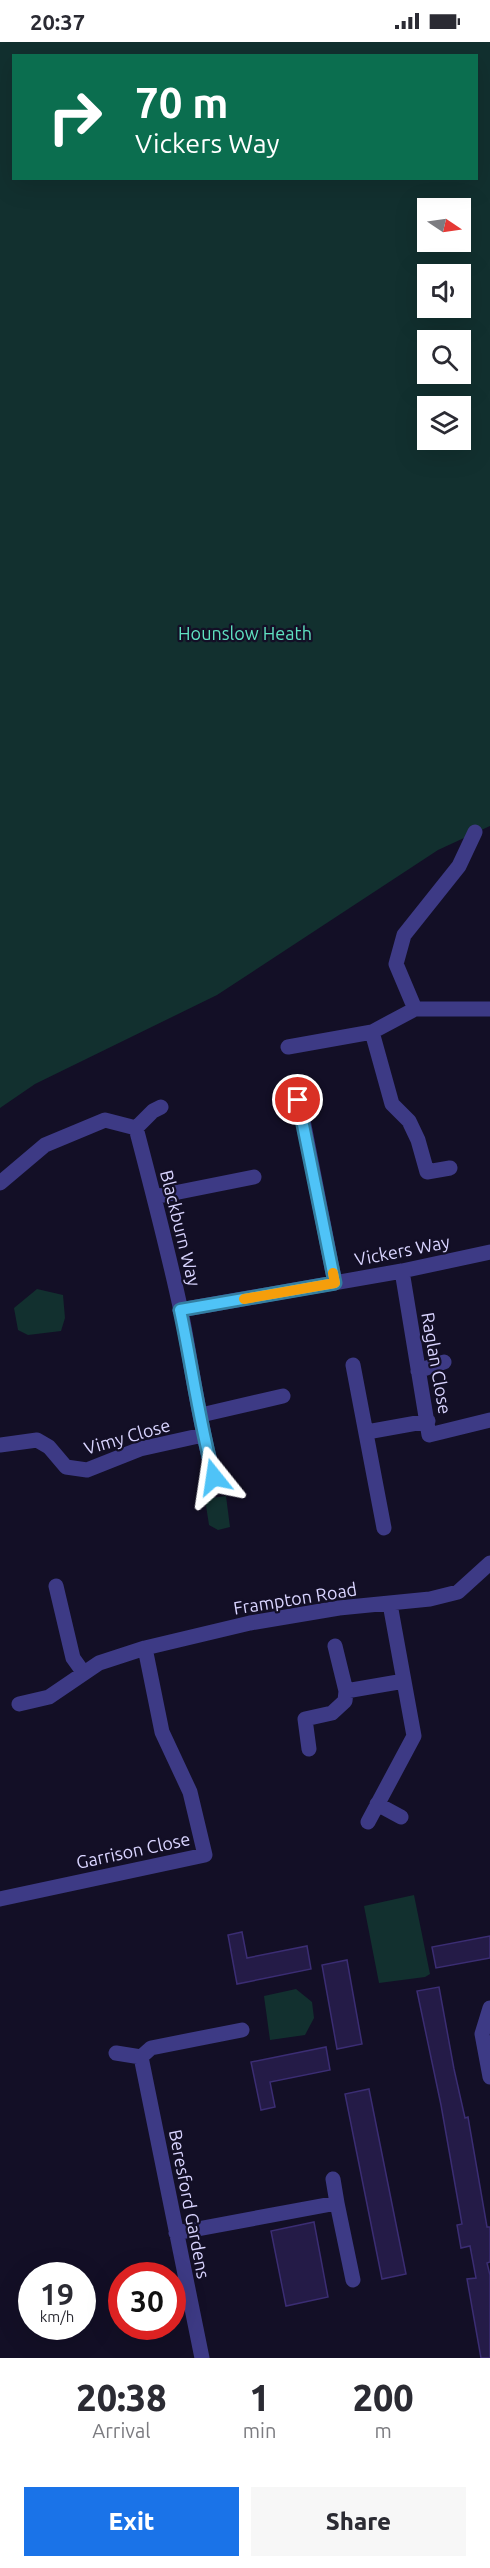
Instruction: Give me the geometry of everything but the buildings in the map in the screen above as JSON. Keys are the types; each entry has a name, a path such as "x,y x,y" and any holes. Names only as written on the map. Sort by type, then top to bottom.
{"street":[{"path":"415,1009 396,964 404,935 459,866 476,832"},
{"path":"288,1047 372,1032 415,1009 490,1009"},
{"path":"372,1032 392,1104 409,1121 418,1140 427,1172 450,1168"},
{"path":"298,1100 335,1283"},
{"path":"0,1183 45,1145 105,1120 136,1128 153,1111 161,1107"},
{"name":"Blackburn Way","path":"136,1128 180,1310 203,1435 214,1477"},
{"path":"154,1197 254,1177"},
{"name":"Vickers Way","path":"180,1310 402,1271 490,1251"},
{"name":"Raglan Close","path":"402,1271 429,1435 490,1420"},
{"path":"418,1371 444,1362"},
{"path":"353,1365 384,1528"},
{"path":"201,1415 283,1396"},
{"path":"367,1432 428,1421"},
{"name":"Vimy Close","path":"0,1444 37,1440 49,1447 66,1467 87,1470 140,1449 203,1435"},
{"name":"Frampton Road","path":"83,1672 145,1648 250,1623 339,1608 430,1599 458,1592 490,1563"},
{"path":"19,1704 49,1697 83,1672 73,1658 56,1586"},
{"path":"368,1822 414,1736 390,1604"},
{"path":"309,1749 304,1719 332,1713 345,1701 346,1691 335,1646"},
{"name":"Garrison Close","path":"0,1899 204,1855 190,1792 162,1732 145,1648"},
{"path":"346,1691 404,1681"},
{"path":"377,1804 401,1817"},
{"path":"490,2008 482,2034 490,2078"},
{"path":"117,2053 141,2057 151,2048 242,2030"},
{"name":"Beresford Gardens","path":"141,2057 202,2358"},
{"path":"333,2179 353,2280"},
{"path":"176,2233 337,2203"}],"green space":[{"name":"Hounslow Heath","path":"0,42 490,42 490,826 438,850 217,995 35,1084 0,1108"},
{"path":"37,1289 63,1295 65,1318 61,1331 28,1335 18,1330 14,1308"},
{"path":"226,1496 230,1527 218,1530 209,1525 205,1499"},
{"path":"414,1895 430,1974 425,1977 379,1983 364,1906"},
{"path":"296,1989 312,2002 314,2018 305,2035 270,2040 264,1996"}],"slow traffic":[{"path":"244,1299 335,1283 333,1273"}],"route":[{"path":"214,1477 203,1435 180,1310 335,1283 298,1100"}]}
